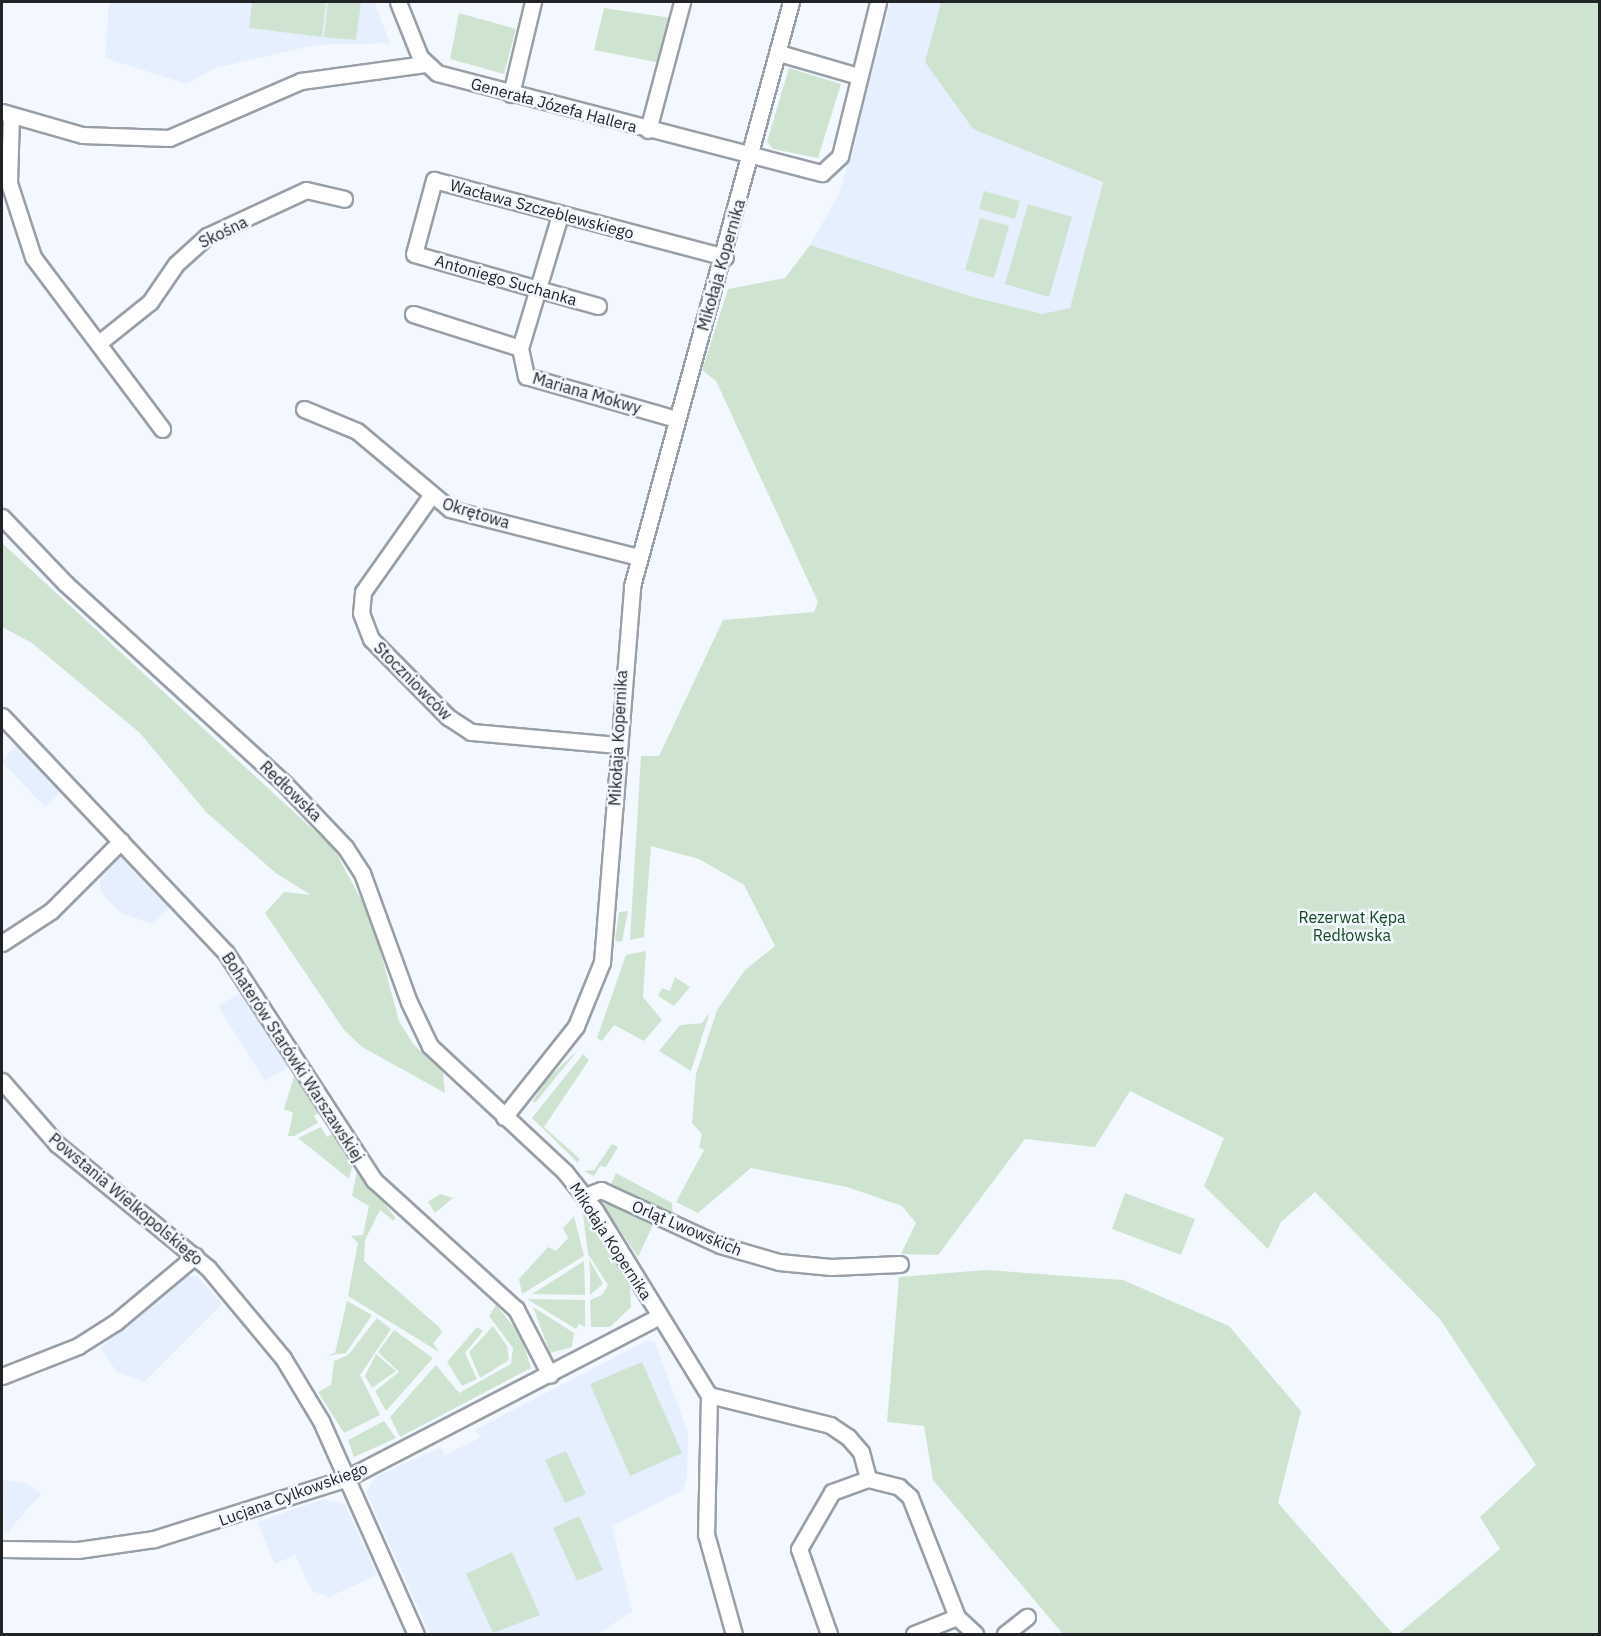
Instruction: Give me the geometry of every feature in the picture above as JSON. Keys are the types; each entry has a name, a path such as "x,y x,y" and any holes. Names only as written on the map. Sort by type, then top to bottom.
{"street":[{"path":"162,429 100,342 33,257 20,227 9,183 6,113 93,137 169,138 301,81 425,64 398,2"},
{"path":"511,94 533,2"},
{"path":"648,130 682,2"},
{"name":"Mikołaja Kopernika","path":"710,1395 585,1196 504,1116 576,1026 597,978 610,909 623,645 638,557 676,419 725,257 791,2"},
{"name":"Generała Józefa Hallera","path":"425,64 511,94 752,159 822,173 831,168 840,156 858,76 879,2"},
{"path":"779,53 858,76"},
{"name":"Wacława Szczeblewskiego","path":"414,254 434,180 725,257"},
{"name":"Skośna","path":"100,342 150,302 176,264 207,236 306,190 344,199"},
{"path":"413,314 520,348 560,215"},
{"name":"Antoniego Suchanka","path":"414,254 598,306"},
{"name":"Mariana Mokwy","path":"520,348 526,376 676,419"},
{"name":"Okrętowa","path":"304,409 357,431 430,497 450,509 638,557"},
{"name":"Stoczniowców","path":"430,497 363,591 361,613 371,639 448,717 471,732 618,745"},
{"name":"Redłowska","path":"2,517 65,583 284,782 345,847 378,910 419,1029 441,1059 504,1116"},
{"name":"Bohaterów Starówki Warszawskiej","path":"2,716 236,965 374,1180 516,1309 550,1375"},
{"path":"2,943 51,911 121,841"},
{"name":"Powstania Wielkopolskiego","path":"2,1081 57,1144 195,1256 283,1358 347,1478 416,1635"},
{"name":"Orląt Lwowskich","path":"585,1196 601,1190 720,1245 779,1262 831,1267 900,1264"},
{"path":"2,1376 78,1346 123,1318 195,1256"},
{"name":"Lucjana Cylkowskiego","path":"2,1550 78,1550 154,1539 347,1478 550,1375 659,1316"},
{"path":"734,1635 706,1534 710,1395 838,1429 861,1452 868,1479"},
{"path":"829,1635 800,1556 800,1543 832,1492 868,1479 900,1487 910,1497 957,1617 975,1635"},
{"path":"914,1635 957,1617"},
{"path":"1005,1635 1027,1617"}],"shaded area":[{"path":"109,2 374,2 390,43 315,45 215,68 187,84 105,58"},
{"path":"891,2 941,2 925,62 1103,182 1071,308 1042,314 973,297 810,245 839,194"},
{"path":"16,745 61,792 45,807 2,762"},
{"path":"123,856 171,906 153,924 121,913 100,892 100,874"},
{"path":"241,993 289,1067 265,1081 218,1006"},
{"path":"188,1276 197,1276 222,1304 144,1382 117,1372 100,1348"},
{"path":"648,1340 655,1342 688,1433 687,1478 683,1490 612,1526 632,1611 598,1634 430,1634 366,1492 375,1477 441,1447 445,1455 474,1441 480,1437 476,1429"},
{"path":"2,1479 28,1484 41,1494 5,1535"},
{"path":"324,1499 345,1504 377,1575 329,1597 312,1591 295,1555 275,1564 257,1522"}],"green space":[{"path":"252,2 326,2 322,37 249,28"},
{"path":"328,2 361,2 356,40 324,37"},
{"name":"Rezerwat Kępa Redłowska","path":"941,2 1599,2 1599,1634 1398,1634 1500,1549 1480,1517 1536,1465 1440,1319 1315,1192 1281,1222 1268,1249 1204,1186 1224,1138 1130,1091 1095,1147 1025,1139 938,1255 901,1254 916,1223 902,1206 847,1187 751,1168 698,1213 676,1202 704,1150 699,1147 702,1134 692,1123 696,1074 717,1010 745,970 775,946 744,885 699,859 651,846 644,937 630,940 641,756 659,756 723,620 814,612 818,602 716,381 702,370 728,289 785,278 810,245 973,297 1042,314 1070,308 1103,182 973,129 925,62"},
{"path":"604,8 672,18 661,63 594,50"},
{"path":"459,13 516,29 504,74 450,59"},
{"path":"789,68 841,84 818,158 773,149 767,142"},
{"path":"984,191 1020,201 1015,219 979,209"},
{"path":"1028,204 1072,217 1049,297 1005,284"},
{"path":"980,218 1009,226 994,278 965,270"},
{"path":"2,543 334,849 372,920 399,1021 414,1045 443,1072 445,1093 362,1047 344,1030 265,913 284,892 311,895 277,874 206,812 140,733 32,643 2,627"},
{"path":"628,911 622,942 615,941 619,912"},
{"path":"646,951 643,997 662,1020 644,1041 614,1025 602,1041 597,1038 626,955"},
{"path":"675,977 690,987 674,1006 658,996 662,988 670,991"},
{"path":"710,1012 691,1071 659,1051 680,1025 702,1023"},
{"path":"578,1050 536,1102 532,1102 548,1078"},
{"path":"583,1054 589,1060 544,1127 580,1159 578,1163 532,1118"},
{"path":"295,1073 320,1112 314,1116 318,1123 294,1136 288,1136 293,1113 284,1109"},
{"path":"321,1127 327,1137 334,1133 353,1163 349,1179 298,1138"},
{"path":"612,1144 618,1147 606,1167 600,1166 594,1176 584,1171 594,1170"},
{"path":"357,1171 395,1217 394,1221 380,1210 365,1240 364,1261 439,1327 442,1333 433,1343 439,1352 348,1296 358,1243 351,1236 363,1235 369,1206 352,1196"},
{"path":"616,1173 672,1203 673,1218 610,1186"},
{"path":"1125,1193 1195,1219 1181,1255 1112,1229"},
{"path":"440,1194 453,1198 435,1213 428,1202"},
{"path":"611,1202 654,1223 638,1257 603,1205"},
{"path":"582,1207 630,1286 631,1307 610,1327 591,1327 590,1300 602,1295 608,1285 588,1254"},
{"path":"574,1216 584,1256 522,1294 519,1279 548,1247 556,1251 568,1238 563,1228"},
{"path":"589,1259 603,1284 590,1295 590,1272"},
{"path":"584,1261 585,1295 532,1294"},
{"path":"986,1270 1123,1280 1229,1326 1301,1411 1278,1503 1393,1634 1063,1634 933,1480 924,1426 887,1422 899,1277"},
{"path":"527,1299 585,1300 585,1327 579,1324 576,1329"},
{"path":"347,1301 372,1315 346,1353 325,1356 335,1353"},
{"path":"496,1305 520,1334 531,1368 400,1437 390,1417 436,1365 459,1393 511,1364 513,1348 489,1316"},
{"path":"533,1307 574,1333 572,1347 550,1353"},
{"path":"377,1318 391,1329 360,1375 380,1415 344,1433 318,1392 331,1385 334,1361 348,1355"},
{"path":"493,1326 507,1346 509,1360 480,1378 469,1352"},
{"path":"477,1327 483,1331 465,1353 477,1379 462,1386 447,1362"},
{"path":"394,1330 433,1358 386,1411 375,1391 399,1372 378,1352"},
{"path":"376,1354 396,1371 372,1388 365,1376"},
{"path":"642,1362 682,1453 630,1476 590,1384"},
{"path":"384,1421 396,1438 354,1457 348,1440"},
{"path":"566,1451 586,1494 565,1503 545,1460"},
{"path":"579,1516 603,1570 577,1581 553,1528"},
{"path":"512,1552 540,1615 493,1633 466,1574"}]}
